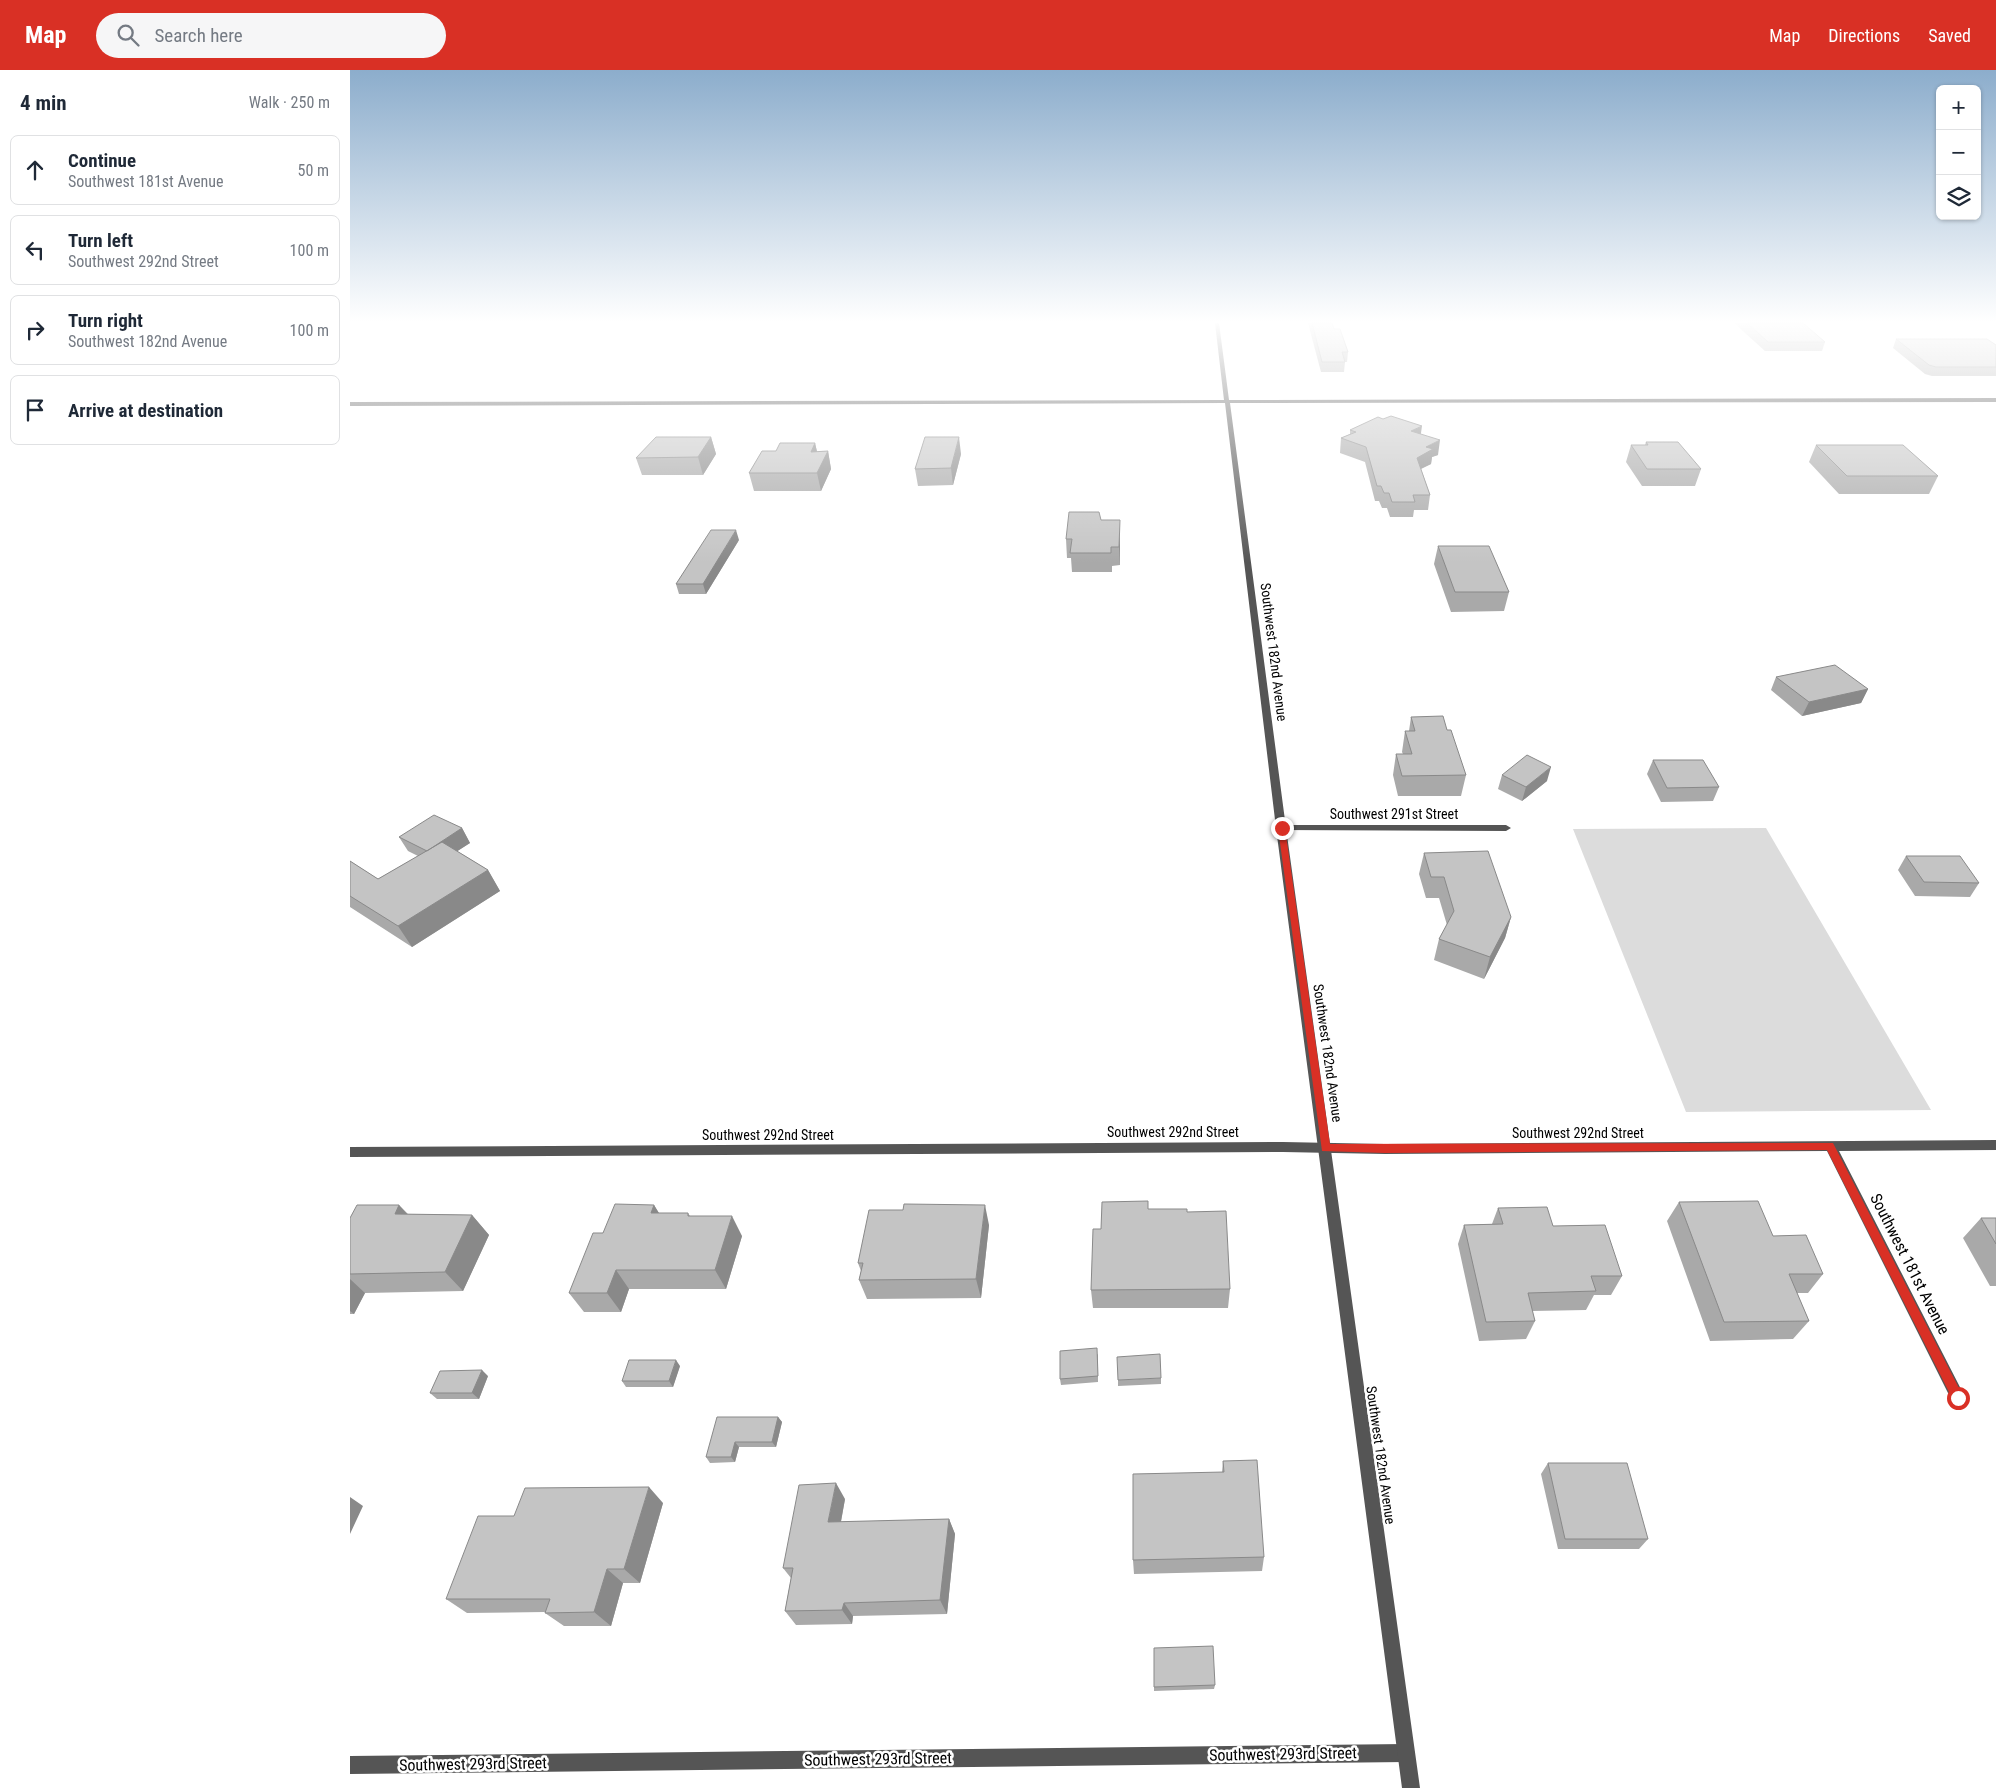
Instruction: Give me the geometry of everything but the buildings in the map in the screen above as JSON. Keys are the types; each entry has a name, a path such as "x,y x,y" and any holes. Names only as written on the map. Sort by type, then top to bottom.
{"street":[{"path":"350,404 712,403"},
{"name":"Southwest 182nd Avenue","path":"1226,403 1411,1788"},
{"name":"Southwest 291st Street","path":"1282,828 1506,828"},
{"name":"Southwest 292nd Street","path":"350,1152 1996,1145"},
{"name":"Southwest 181st Avenue","path":"1830,1146 1958,1398"},
{"name":"Southwest 293rd Street","path":"350,1765 1406,1753"}],"shaded area":[{"path":"1766,828 1931,1110 1686,1112 1573,829"}],"route":[{"path":"1282,828 1325,1148 1830,1146 1958,1398"}]}
